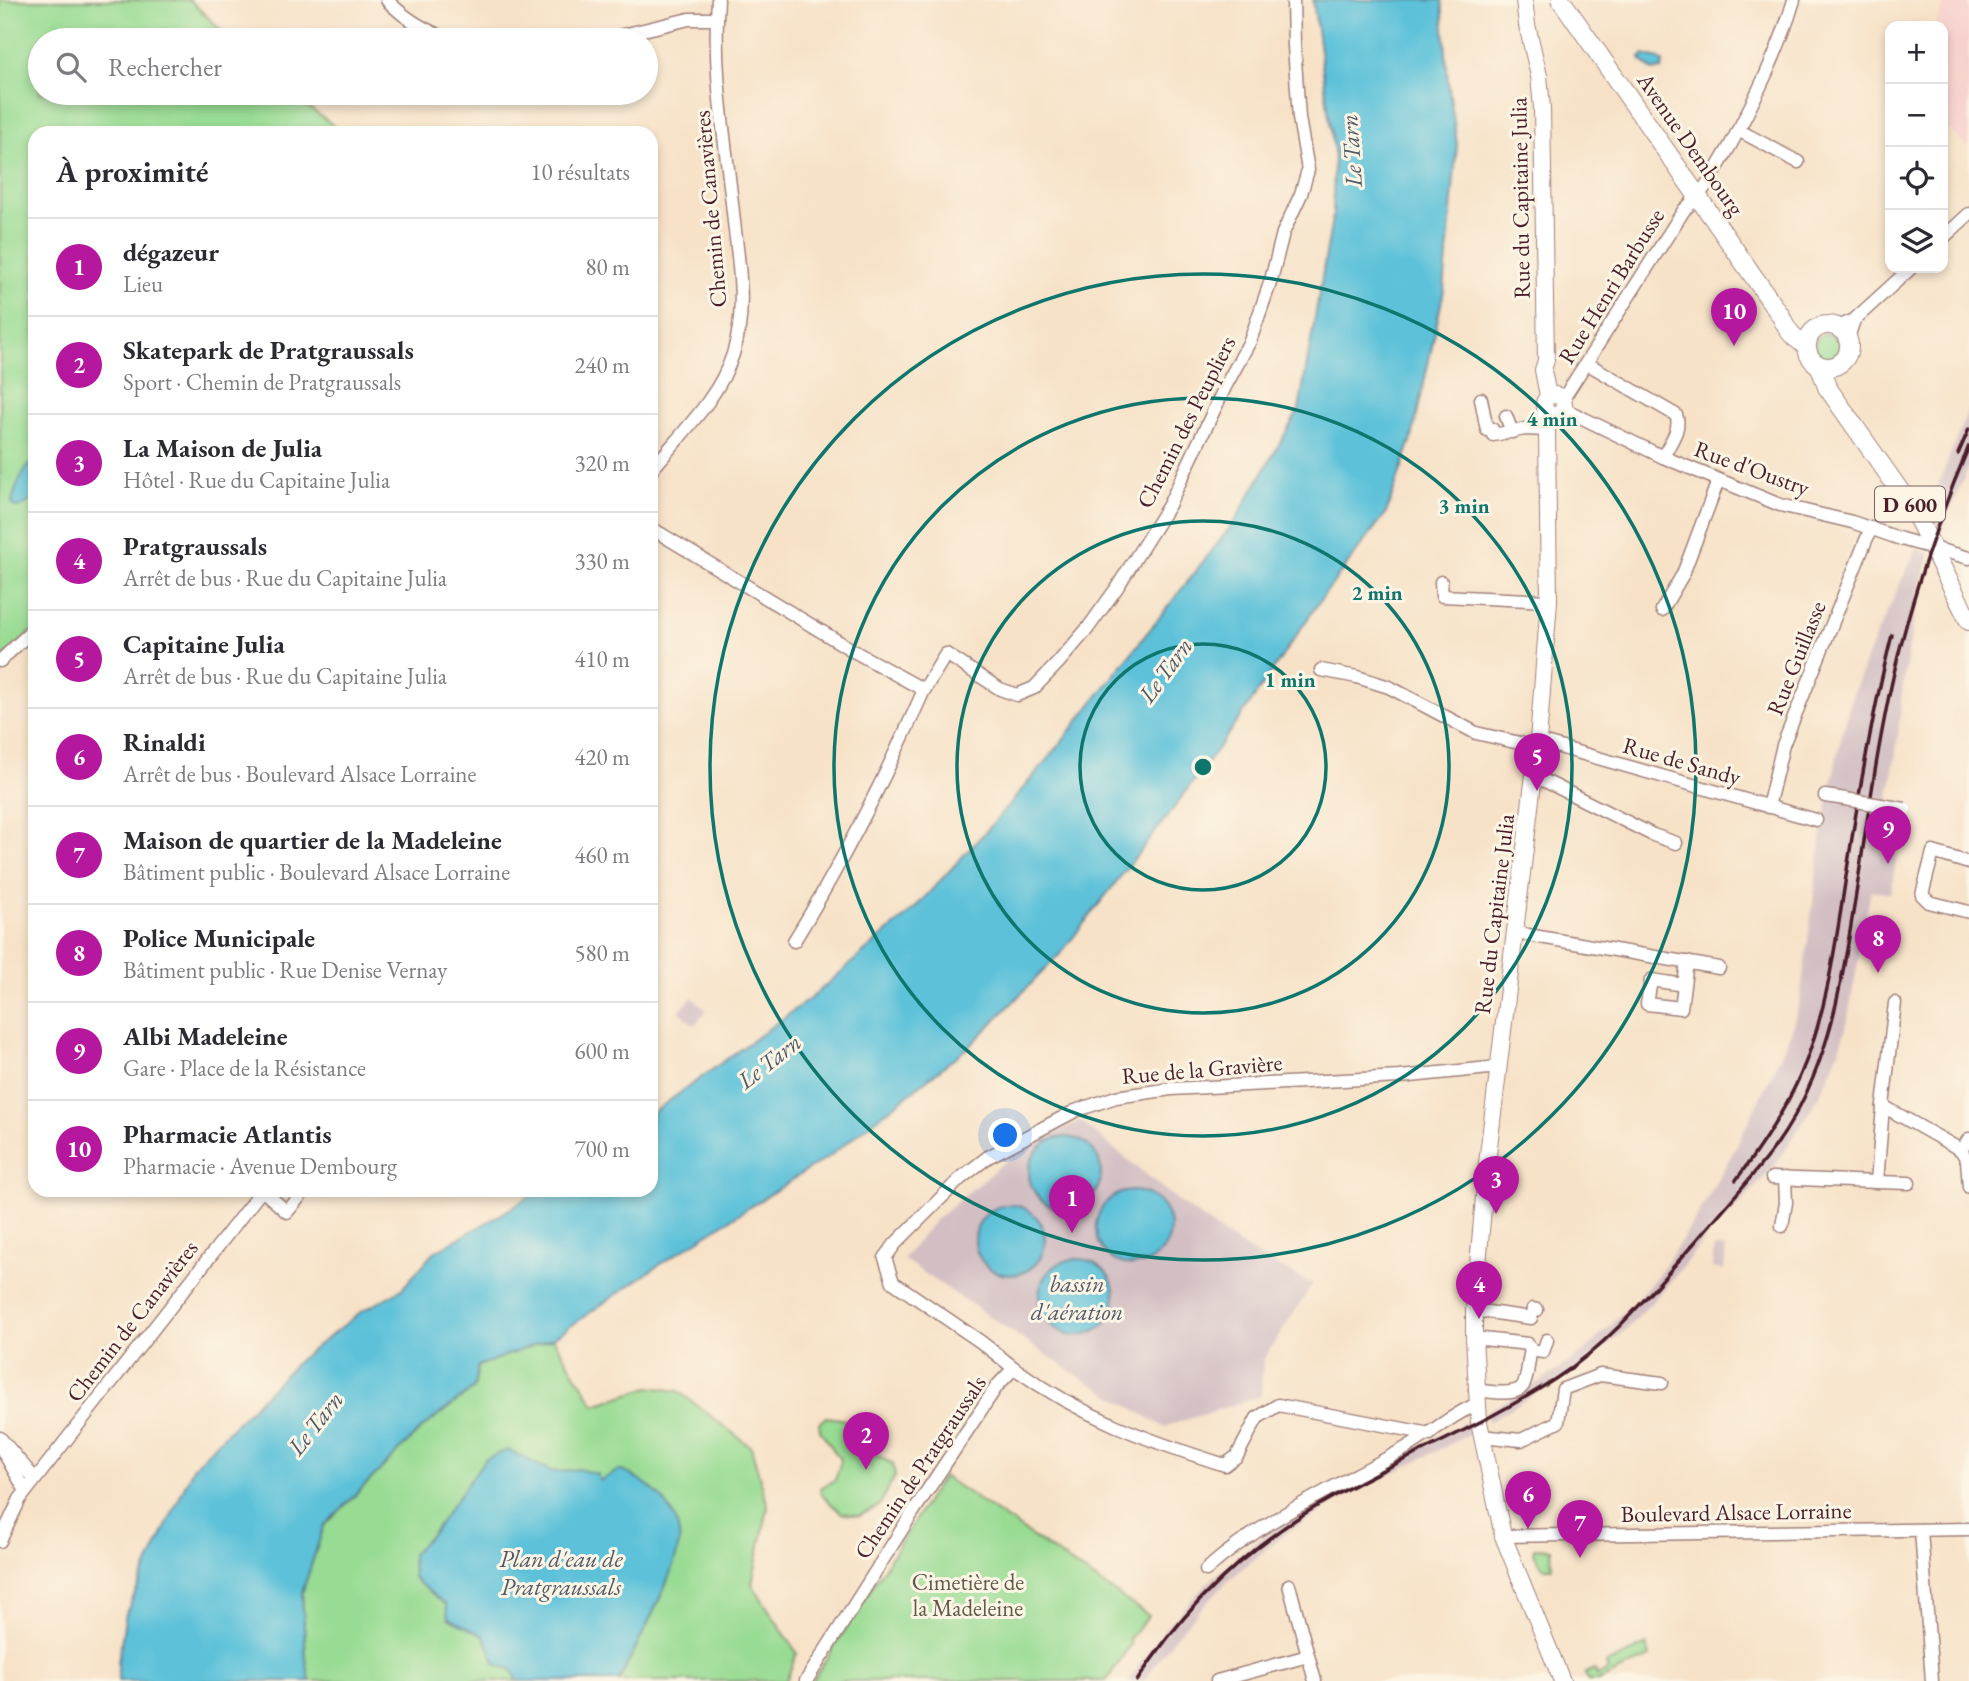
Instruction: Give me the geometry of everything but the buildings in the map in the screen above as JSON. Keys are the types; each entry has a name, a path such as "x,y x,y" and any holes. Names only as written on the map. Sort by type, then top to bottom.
{"main road":[{"name":"Avenue Dembourg","path":"1561,0 1781,316 1810,337"},
{"path":"1828,324 1847,328 1848,354 1829,366 1811,360 1807,353 1810,337 1828,324"},
{"name":"D 600","path":"1829,366 1828,387 1914,511 1969,621"}],"street":[{"path":"387,0 424,28"},
{"name":"Chemin de Canavières","path":"658,462 713,394 733,355 740,319 740,275 723,113 718,0"},
{"name":"Chemin des Peupliers","path":"794,941 825,891 893,760 924,690 946,654 1000,689 1017,695 1034,688 1088,628 1169,505 1250,341 1271,281 1283,233 1301,194 1308,170 1293,46 1293,0"},
{"name":"Rue du Capitaine Julia","path":"1524,0 1539,76 1542,108 1546,360 1543,370 1544,383 1554,408 1549,601 1537,744 1488,1163 1474,1310 1474,1338 1480,1429 1503,1536 1562,1681"},
{"name":"Rue Henri Barbusse","path":"1554,408 1588,364 1684,210 1707,186 1760,92 1784,34 1794,0"},
{"path":"652,28 689,19 717,19"},
{"path":"1738,130 1798,162"},
{"path":"1948,234 1969,214"},
{"path":"1847,328 1906,273"},
{"path":"1588,364 1676,415 1678,428 1663,457"},
{"path":"1481,399 1487,430 1492,429 1493,435 1525,429 1554,408"},
{"name":"Rue d'Oustry","path":"1554,408 1718,481 1780,505 1871,528 1969,558"},
{"path":"1506,416 1512,432"},
{"path":"1662,610 1683,573 1718,481"},
{"name":"Rue Guillasse","path":"1768,807 1783,745 1871,528"},
{"path":"658,532 924,690"},
{"path":"1441,582 1442,596 1549,601"},
{"path":"0,661 28,635"},
{"name":"Rue de Sandy","path":"1321,670 1357,677 1389,688 1476,733 1537,744 1816,820"},
{"path":"1533,775 1653,835 1676,843"},
{"path":"1825,796 1905,809"},
{"path":"1969,863 1933,852 1922,895 1929,902 1969,912"},
{"path":"1516,933 1719,968"},
{"path":"1685,985 1688,962"},
{"path":"1877,1182 1895,1003"},
{"name":"Rue de la Gravière","path":"1014,1368 982,1342 893,1282 885,1258 895,1244 953,1186 988,1157 1075,1111 1116,1097 1171,1089 1400,1077 1499,1067"},
{"path":"1883,1106 1965,1144 1969,1187"},
{"path":"1782,1226 1786,1203 1779,1178 1909,1183"},
{"name":"Chemin de Canavières","path":"0,1541 20,1499 257,1197"},
{"path":"270,1197 287,1212 299,1197"},
{"path":"1474,1310 1531,1318 1533,1309 1538,1310"},
{"path":"1206,1570 1276,1517 1430,1434 1467,1407 1476,1397 1513,1392 1524,1385 1531,1350 1528,1344 1474,1338"},
{"path":"1531,1350 1543,1352 1547,1340"},
{"name":"Chemin de Pratgraussals","path":"806,1681 913,1512 997,1386 1014,1368 1055,1396 1144,1439 1225,1465 1237,1456 1257,1418 1278,1405 1430,1434"},
{"path":"1480,1429 1521,1440 1558,1422 1563,1389 1600,1375 1662,1383"},
{"path":"0,1438 35,1479"},
{"path":"0,1446 26,1491"},
{"name":"Boulevard Alsace Lorraine","path":"1503,1536 1969,1529"},
{"path":"1921,1530 1931,1681"},
{"path":"1289,1585 1315,1681"},
{"path":"1217,1681 1308,1656"}],"shaded area":[{"path":"1947,0 1969,0 1969,143 1966,146 1948,131 1948,21 1936,21"},
{"path":"1969,407 1969,466 1939,537 1926,516"},
{"path":"1916,549 1930,554 1919,588 1903,684 1882,845 1898,848 1891,893 1871,890 1846,1028 1834,1064 1818,1098 1778,1161 1735,1210 1715,1225 1673,1279 1627,1329 1580,1368 1488,1422 1486,1412 1552,1374 1585,1351 1659,1274 1696,1218 1773,1072 1791,1032 1800,1000 1822,835 1839,746 1852,697 1870,649"},
{"path":"692,997 707,1011 694,1025 679,1011"},
{"path":"1080,1121 1182,1204 1244,1248 1313,1284 1263,1360 1261,1396 1164,1427 1072,1372 903,1259 934,1221 1021,1148"},
{"path":"1714,1247 1726,1249 1724,1270 1712,1268"},
{"path":"1470,1420 1472,1433 1344,1498 1289,1531 1231,1578 1204,1605 1176,1636 1143,1681 1128,1681 1166,1627 1208,1583 1255,1542 1339,1488"}],"green space":[{"path":"0,0 190,0 219,28 28,28 28,105 305,105 333,126 28,126 28,635 0,661"},
{"path":"1827,334 1836,337 1839,346 1836,355 1827,358 1818,355 1815,346 1818,337"},
{"path":"553,1338 595,1405 649,1387 678,1391 751,1447 768,1507 752,1584 797,1653 786,1681 310,1681 302,1593 324,1526 422,1428 474,1388 478,1366"},
{"path":"826,1417 848,1421 855,1428 863,1448 893,1464 895,1476 879,1506 859,1516 841,1513 821,1494 820,1488 835,1480 841,1461 820,1430 819,1423"},
{"name":"Cimetière de la Madeleine","path":"943,1476 1149,1616 1129,1639 1131,1644 1106,1681 812,1681"},
{"path":"1534,1548 1551,1549 1552,1568 1543,1568 1533,1552"},
{"path":"1647,1645 1650,1657 1598,1681 1588,1681 1585,1674 1594,1669 1597,1675 1608,1670 1606,1664"}],"water":[{"name":"Le Tarn","path":"1313,0 1442,0 1448,81 1457,144 1444,290 1412,438 1386,513 1321,599 1247,708 1173,809 1060,954 971,1045 831,1155 662,1263 553,1338 478,1366 474,1388 422,1428 324,1526 302,1593 310,1681 118,1681 118,1662 126,1613 194,1466 299,1360 361,1312 402,1289 434,1252 529,1197 658,1197 658,1109 811,998 913,910 991,826 1049,758 1235,521 1299,410 1333,214 1334,151"},
{"path":"1643,55 1659,59 1663,62 1662,69 1653,71 1640,59"},
{"path":"27,468 28,502 19,508 13,506 12,501"},
{"path":"1065,1137 1085,1143 1095,1153 1101,1173 1095,1193 1085,1203 1065,1209 1045,1203 1035,1193 1029,1173 1035,1153 1045,1143"},
{"name":"bassin d'aération","path":"1133,1191 1147,1194 1159,1202 1167,1214 1170,1228 1167,1242 1159,1254 1147,1262 1133,1265 1119,1262 1107,1254 1099,1242 1096,1228 1099,1214 1107,1202 1119,1194"},
{"path":"1017,1205 1030,1211 1039,1220 1043,1226 1043,1254 1035,1265 1024,1273 1003,1275 985,1265 977,1254 975,1233 985,1215 996,1207"},
{"name":"bassin d'aération","path":"1070,1259 1084,1259 1098,1265 1109,1276 1115,1297 1112,1312 1104,1324 1084,1335 1070,1335 1056,1329 1045,1318 1039,1304 1039,1290 1045,1276 1056,1265"},
{"name":"Plan d'eau de Pratgraussals","path":"508,1450 550,1471 578,1469 597,1474 600,1481 619,1470 629,1474 649,1486 665,1502 676,1522 679,1533 674,1563 619,1681 518,1681 512,1670 496,1664 484,1636 448,1618 446,1605 413,1578 412,1554 434,1531 485,1459"}],"railway":[{"path":"1958,454 1969,429"},
{"path":"1137,1681 1191,1610 1233,1568 1279,1531 1334,1496 1525,1398 1575,1365 1613,1333 1647,1297 1777,1144 1808,1090 1836,1004 1890,689 1929,549 1969,446"},
{"path":"1736,1180 1786,1104 1800,1076 1818,1026 1835,949 1866,752 1892,635"}],"place":[{"name":"Pharmacie Atlantis","path":"1734,346"},
{"name":"Capitaine Julia","path":"1537,791"},
{"name":"Albi Madeleine","path":"1888,864"},
{"name":"Police Municipale","path":"1878,973"},
{"name":"La Maison de Julia","path":"1496,1214"},
{"name":"dégazeur","path":"1072,1233"},
{"name":"Pratgraussals","path":"1479,1319"},
{"name":"Skatepark de Pratgraussals","path":"866,1470"},
{"name":"Rinaldi","path":"1528,1529"},
{"name":"Maison de quartier de la Madeleine","path":"1580,1558"}]}
